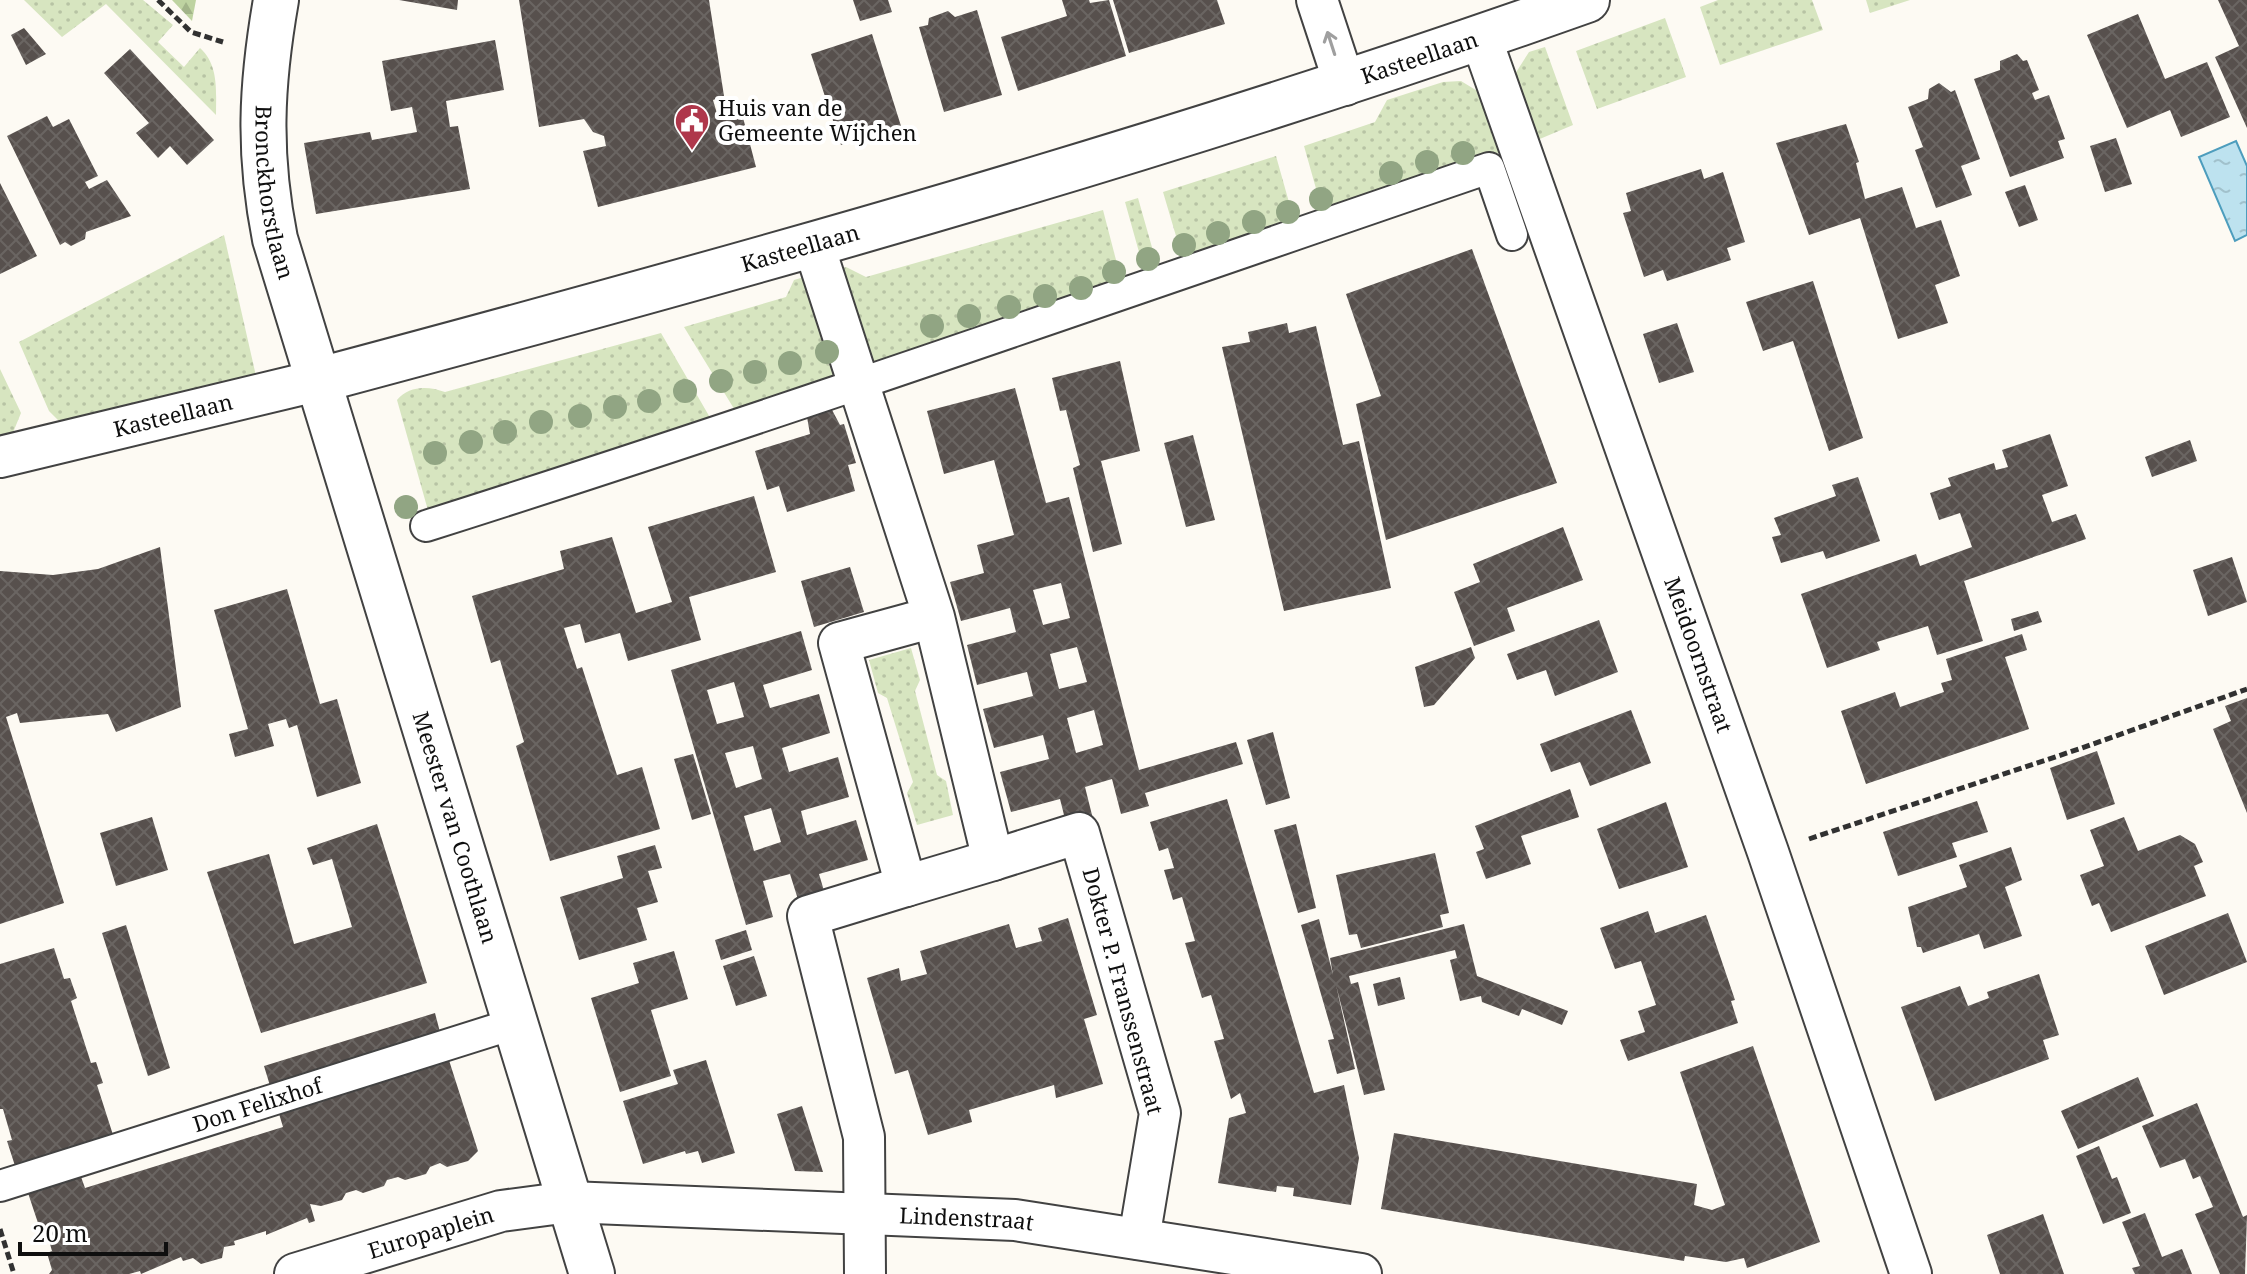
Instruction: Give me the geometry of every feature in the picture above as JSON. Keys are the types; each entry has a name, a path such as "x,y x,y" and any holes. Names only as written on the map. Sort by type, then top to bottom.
{"street":[{"name":"Bronckhorstlaan","path":"276,0 268,48 261,140 268,205 316,381"},
{"path":"1317,0 1345,85"},
{"name":"Kasteellaan","path":"0,457 316,381 814,246 1345,85 1587,0"},
{"name":"Meidoornstraat","path":"1481,38 1768,852 1908,1273"},
{"path":"426,526 730,430 1489,168 1512,235"},
{"path":"814,246 934,617 993,860"},
{"name":"Meester van Coothlaan","path":"316,381 592,1274"},
{"path":"906,886 839,643 934,617"},
{"name":"Dokter P. Franssenstraat","path":"863,1212 864,1137 860,1114 808,916 1079,833 1160,1113 1139,1239"},
{"name":"Don Felixhof","path":"0,1186 516,1023"},
{"name":"Lindenstraat","path":"569,1202 649,1208 863,1212 1015,1220 1361,1274"},
{"name":"Europaplein","path":"295,1274 501,1211 569,1202"},
{"path":"863,1212 865,1274"}],"path":[{"path":"158,0 199,37 268,48"},
{"path":"1768,852 2082,748 2247,689"},
{"path":"0,1229 14,1274"}],"green space":[{"path":"24,0 143,0 173,25 158,42 184,67 200,48 211,62 216,115 106,4 62,37"},
{"path":"172,0 196,0 192,21"},
{"path":"1718,0 1812,0 1823,30 1720,65 1700,7"},
{"path":"1866,0 1910,0 1870,13"},
{"path":"1665,18 1686,77 1597,109 1576,51"},
{"path":"1545,47 1573,125 1535,141 1515,74 1529,52"},
{"path":"1461,81 1479,92 1499,153 1324,217 1304,146 1375,122 1387,100 1443,82"},
{"path":"1276,156 1292,213 1287,228 1184,263 1163,192"},
{"path":"1138,198 1159,272 1146,277 1125,202"},
{"path":"1103,210 1122,283 866,373 835,270 846,267 866,277"},
{"path":"224,235 256,376 60,422 49,411 19,342"},
{"path":"804,277 841,377 736,412 684,327 786,297 794,280"},
{"path":"661,333 712,421 429,514 397,400 402,395 420,388 445,392"},
{"path":"0,369 21,413 12,435 0,439"},
{"path":"911,648 920,680 915,691 937,775 946,781 953,815 917,825 907,793 913,782 887,698 878,693 869,660"}],"water":[{"path":"2236,141 2247,166 2247,235 2235,241 2199,157"}],"building":[{"path":"399,0 458,0 457,10"},
{"path":"519,0 709,0 724,96 713,100 718,117 741,110 756,167 598,207 583,151 606,146 604,136 593,132 584,119 539,127"},
{"path":"853,0 888,0 892,12 860,21"},
{"path":"1062,0 1089,0 1090,3 1109,0 1126,56 1018,91 1001,37 1067,16"},
{"path":"1113,0 1217,0 1225,24 1129,53"},
{"path":"2218,0 2247,0 2247,128 2215,57 2239,46"},
{"path":"977,10 1002,95 944,112 919,27 928,25 929,18 948,11 955,17"},
{"path":"2138,14 2165,79 2207,62 2230,117 2181,137 2170,110 2127,128 2087,35"},
{"path":"24,28 46,54 26,65 11,35"},
{"path":"872,34 901,126 841,145 811,54"},
{"path":"495,40 504,90 446,101 450,127 458,126 470,189 316,214 304,143 370,132 372,140 417,132 412,107 391,111 382,61"},
{"path":"130,49 214,140 187,165 170,146 158,158 136,133 149,123 104,73"},
{"path":"2017,54 2023,61 2027,60 2039,90 2032,93 2035,100 2049,95 2065,139 2058,141 2064,158 2010,177 1974,79 2000,70 2000,61"},
{"path":"1939,83 1951,92 1955,90 1980,159 1961,166 1972,195 1936,208 1915,150 1923,147 1908,107 1928,99 1929,89"},
{"path":"47,116 53,127 69,119 98,176 85,182 89,189 107,180 131,216 86,232 85,239 71,246 65,242 60,245 7,136"},
{"path":"1846,124 1859,162 1856,163 1865,199 1902,187 1916,228 1941,220 1960,276 1935,285 1948,323 1898,339 1860,218 1809,235 1776,143"},
{"path":"2116,138 2132,184 2105,192 2090,146"},
{"path":"1701,169 1704,179 1723,172 1745,242 1727,248 1731,260 1667,281 1663,270 1644,277 1623,213 1631,211 1626,193"},
{"path":"0,183 37,256 0,274"},
{"path":"2025,185 2038,220 2019,227 2005,192"},
{"path":"1472,249 1557,483 1386,540 1356,404 1381,396 1346,294"},
{"path":"1813,281 1863,438 1829,451 1793,341 1763,351 1746,302"},
{"path":"1287,323 1289,333 1316,326 1343,445 1359,441 1391,588 1284,611 1222,347 1250,342 1248,332"},
{"path":"1677,323 1694,372 1659,383 1643,334"},
{"path":"1120,361 1140,451 1101,461 1122,544 1093,552 1073,468 1080,465 1066,410 1060,411 1052,378"},
{"path":"1015,388 1046,503 1069,497 1139,770 1236,742 1243,764 1145,793 1149,806 1121,814 1112,779 1085,787 1094,823 1068,831 1060,799 1011,812 1000,772 1049,759 1043,735 994,748 983,709 1033,696 1027,672 977,685 967,645 1016,632 1010,608 961,621 950,582 984,573 977,545 1014,535 994,460 944,474 927,411","holes":["1061,583 1070,618 1043,625 1033,590","1077,647 1087,682 1059,689 1050,654","1094,710 1103,745 1076,753 1067,718"]},
{"path":"831,408 840,425 844,424 856,463 848,465 855,491 787,512 779,486 767,490 755,451 810,434 807,417"},
{"path":"2050,434 2068,486 2042,495 2052,522 2076,514 2086,539 1964,581 1983,641 1937,655 1928,626 1877,642 1880,650 1827,668 1801,594 1916,554 1920,566 1972,547 1960,513 1939,520 1930,493 1951,486 1948,478 1994,463 1996,470 2008,467 2002,450"},
{"path":"1193,435 1215,520 1186,527 1164,443"},
{"path":"2190,440 2197,461 2152,477 2145,457"},
{"path":"1858,477 1880,541 1826,559 1823,551 1781,563 1772,537 1781,535 1774,518 1836,496 1832,485"},
{"path":"754,496 776,572 689,597 701,640 628,661 620,633 585,643 580,624 564,628 577,669 582,667 617,775 642,767 660,829 550,861 516,746 524,742 500,660 491,663 472,596 564,569 560,551 612,537 636,613 672,602 648,527"},
{"path":"1563,527 1583,580 1507,608 1515,631 1474,646 1454,592 1480,582 1473,564"},
{"path":"160,547 181,707 116,732 108,714 20,723 17,713 6,717 64,903 0,924 0,571 53,575 98,569"},
{"path":"2232,557 2247,602 2208,616 2193,570"},
{"path":"850,567 864,612 814,627 801,581"},
{"path":"287,589 320,704 337,699 361,783 317,797 297,725 289,728 286,719 268,724 274,746 235,757 229,734 248,729 214,610"},
{"path":"2038,611 2042,622 2014,631 2011,619"},
{"path":"1599,620 1618,672 1555,696 1546,670 1517,680 1507,654"},
{"path":"801,631 812,670 763,685 770,708 819,694 830,733 782,748 789,772 838,757 849,797 801,811 807,835 856,820 868,860 819,874 827,901 801,909 790,874 763,881 773,917 746,925 671,670","holes":["734,682 744,717 717,724 707,690","753,746 762,779 736,788 725,753","771,808 781,842 754,851 744,816"]},
{"path":"2022,634 2027,650 2005,657 2029,729 1866,784 1841,711 1895,692 1900,707 1944,692 1941,683 1952,680 1946,659"},
{"path":"1471,647 1475,658 1434,705 1424,707 1415,667"},
{"path":"2247,698 2247,813 2213,729 2231,721 2225,706"},
{"path":"1631,710 1651,763 1590,786 1580,762 1551,772 1540,744"},
{"path":"1273,732 1290,798 1266,805 1247,740"},
{"path":"2097,751 2115,804 2067,820 2050,768"},
{"path":"693,754 711,814 692,820 674,759"},
{"path":"1570,789 1579,817 1521,836 1531,864 1486,879 1476,852 1484,849 1475,826"},
{"path":"1227,799 1314,1093 1344,1085 1359,1158 1351,1205 1293,1196 1294,1188 1277,1186 1276,1192 1218,1183 1229,1118 1246,1113 1240,1093 1231,1099 1214,1041 1224,1039 1211,995 1202,998 1185,943 1195,941 1182,897 1173,900 1164,870 1174,868 1168,848 1159,851 1150,822"},
{"path":"1977,801 1988,832 1952,843 1957,857 1898,876 1883,832"},
{"path":"1666,802 1688,867 1619,889 1597,829"},
{"path":"152,817 168,870 116,886 100,833"},
{"path":"2124,817 2138,851 2180,835 2195,844 2203,862 2194,866 2206,896 2111,932 2099,903 2092,906 2080,875 2104,866 2090,830"},
{"path":"377,824 427,983 261,1033 207,872 269,854 294,944 352,927 332,859 313,865 307,848"},
{"path":"1296,824 1316,908 1298,913 1274,830"},
{"path":"655,845 662,868 648,871 658,902 637,908 647,940 579,960 560,897 623,878 617,856"},
{"path":"2011,847 2022,880 2005,887 2022,936 1984,949 1979,934 1923,953 1921,947 1917,947 1908,907 1967,887 1959,865"},
{"path":"1435,853 1449,913 1440,915 1443,927 1361,948 1357,934 1349,935 1336,875"},
{"path":"1648,911 1655,933 1706,915 1735,1000 1731,1001 1738,1023 1628,1061 1620,1040 1645,1032 1638,1011 1656,1005 1641,961 1615,969 1600,928"},
{"path":"2228,913 2247,962 2164,995 2145,946"},
{"path":"1068,918 1097,1015 1084,1019 1103,1084 1056,1098 1054,1085 969,1110 972,1122 928,1135 908,1070 895,1074 867,978 899,968 901,981 927,974 920,951 1009,924 1016,948 1042,941 1038,928"},
{"path":"1319,919 1333,975 1330,958 1464,924 1477,976 1568,1011 1562,1025 1522,1009 1519,1016 1482,1002 1481,996 1460,1001 1450,960 1457,958 1455,950 1349,976 1351,984 1358,982 1385,1090 1364,1095 1336,985 1355,1069 1337,1074 1328,1040 1334,1039 1301,925"},
{"path":"126,925 170,1068 148,1076 102,933"},
{"path":"746,930 752,950 721,960 715,940"},
{"path":"54,948 64,979 70,978 77,998 71,1001 91,1063 96,1062 103,1083 97,1085 114,1138 16,1169 7,1141 12,1140 3,1109 0,1109 0,964"},
{"path":"674,951 688,999 651,1010 671,1076 620,1092 591,998 639,983 633,963"},
{"path":"754,956 767,996 736,1006 723,966"},
{"path":"2039,974 2059,1035 2043,1040 2049,1059 1935,1101 1901,1007 1960,986 1968,1006 1989,998 1987,992"},
{"path":"1400,977 1405,999 1378,1006 1373,984"},
{"path":"435,1013 441,1036 271,1089 264,1066"},
{"path":"1753,1046 1820,1242 1747,1268 1744,1258 1726,1262 1685,1256 1684,1261 1381,1209 1394,1133 1697,1184 1694,1205 1712,1210 1725,1205 1680,1072"},
{"path":"447,1054 478,1151 468,1161 447,1167 440,1163 430,1167 426,1174 405,1180 398,1177 387,1180 384,1186 363,1193 356,1190 346,1193 342,1200 321,1206 310,1204 315,1221 309,1223 307,1218 266,1235 266,1231 234,1241 235,1245 224,1247 222,1258 201,1264 193,1258 183,1261 181,1257 141,1274 140,1271 129,1274 49,1274 52,1270 47,1253 52,1251 45,1227 40,1229 27,1190 80,1174 85,1188 283,1127 277,1107"},
{"path":"706,1060 735,1153 702,1163 698,1151 686,1154 685,1151 643,1164 623,1101 678,1084 673,1070"},
{"path":"2138,1077 2154,1116 2078,1149 2061,1111"},
{"path":"2197,1103 2243,1217 2247,1215 2245,1274 2220,1274 2195,1214 2213,1207 2200,1176 2193,1179 2185,1159 2160,1168 2142,1126"},
{"path":"802,1106 823,1172 795,1171 777,1114"},
{"path":"2099,1146 2112,1179 2117,1177 2131,1213 2103,1224 2076,1156"},
{"path":"2145,1213 2162,1257 2182,1249 2192,1274 2135,1274 2132,1268 2140,1266 2122,1222"},
{"path":"2043,1214 2064,1274 2000,1274 1987,1235"}],"place":[{"name":"Huis van de Gemeente Wijchen","path":"692,152"}]}
